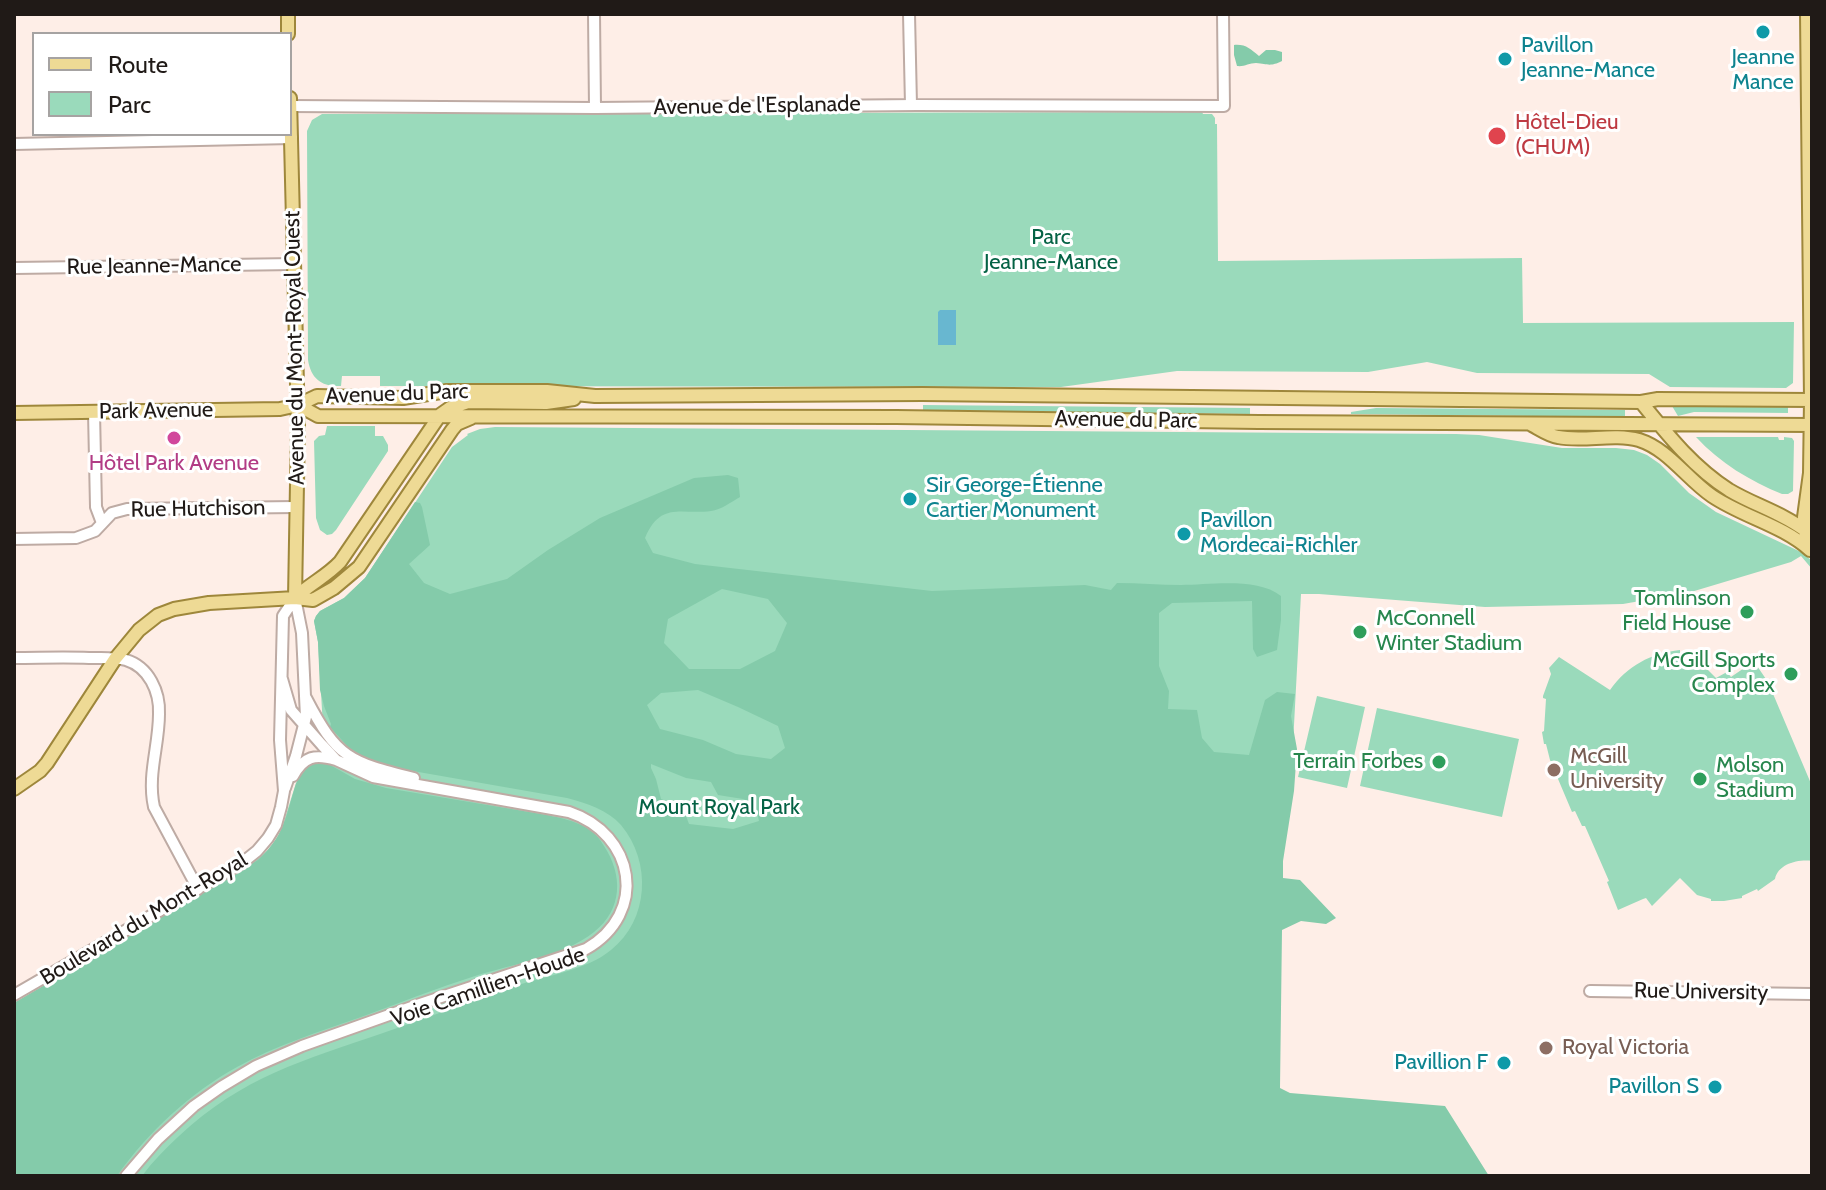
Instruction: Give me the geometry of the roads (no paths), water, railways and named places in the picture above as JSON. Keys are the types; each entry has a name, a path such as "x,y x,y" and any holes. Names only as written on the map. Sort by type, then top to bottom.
{"main road":[{"path":"1807,14 1811,479 1804,517 1809,541"},
{"name":"Avenue du Mont-Royal Ouest","path":"292,138 298,405 295,598"},
{"name":"Avenue du Parc","path":"298,405 317,396 403,398 447,391 547,391 595,396 922,394 1641,402 1658,399 1811,400"},
{"name":"Avenue du Parc","path":"440,415 468,402 546,403 595,396"},
{"path":"1641,402 1691,460 1741,497 1779,514 1809,541"},
{"name":"Avenue du Parc","path":"298,405 318,416 1811,425"},
{"name":"Park Avenue","path":"14,413 280,409 298,405"},
{"path":"295,598 307,585 326,576 340,562 440,415"},
{"path":"17,785 47,763 115,659 139,630 158,615 174,609 209,603 295,598 308,601 322,596 359,567 452,430 478,415"},
{"path":"1527,423 1556,437 1629,438 1648,443 1713,497 1789,535 1809,541"}],"street":[{"path":"594,14 595,108"},
{"path":"909,14 911,105"},
{"name":"Avenue de l'Esplanade","path":"292,106 1224,106 1223,14"},
{"path":"14,144 292,138"},
{"name":"Rue Jeanne-Mance","path":"14,268 295,264"},
{"path":"94,412 96,507 102,523"},
{"name":"Rue Hutchison","path":"14,539 76,538 95,531 112,513 127,509 296,507"},
{"name":"Boulevard du Mont-Royal","path":"284,791 280,740 283,616 295,598"},
{"name":"Boulevard du Mont-Royal","path":"14,995 242,863 262,845 276,825 305,726 302,633 295,598"},
{"path":"14,658 115,659 129,661 149,676 156,690 159,713 151,792 154,807 198,889"},
{"name":"Boulevard du Mont-Royal","path":"282,679 291,710 305,726"},
{"name":"Voie Camillien-Houde","path":"132,1176 186,1120 252,1074 315,1047 478,989 589,954 615,932 630,905 633,882 628,857 616,835 599,820 567,806 418,779 371,767 346,755 334,745 306,698"},
{"name":"Voie Camillien-Houde","path":"126,1176 158,1139 194,1106 256,1066 420,1004 586,949 605,935 618,916 626,891 623,865 613,841 591,822 557,810 373,777 336,760 305,726"},
{"path":"284,791 303,762 321,756 336,760"},
{"name":"Rue University","path":"1590,991 1812,994"}],"water":[{"path":"940,310 956,310 956,345 938,345"}],"place":[{"name":"Jeanne Mance","path":"1763,32"},
{"name":"Pavillon Jeanne-Mance","path":"1505,59"},
{"name":"Hôtel-Dieu (CHUM)","path":"1497,136"},
{"name":"Hôtel Park Avenue","path":"174,438"},
{"name":"Sir George-Étienne Cartier Monument","path":"910,499"},
{"name":"Pavillon Mordecai-Richler","path":"1184,534"},
{"name":"Tomlinson Field House","path":"1747,612"},
{"name":"McConnell Winter Stadium","path":"1360,632"},
{"name":"McGill Sports Complex","path":"1791,674"},
{"name":"Terrain Forbes","path":"1439,762"},
{"name":"McGill University","path":"1554,770"},
{"name":"Molson Stadium","path":"1700,779"},
{"name":"Royal Victoria","path":"1546,1048"},
{"name":"Pavillion F","path":"1504,1063"},
{"name":"Pavillon S","path":"1715,1087"}],"park label":[{"name":"Parc Jeanne-Mance","path":"1051,250"},
{"name":"Mount Royal Park","path":"719,808"}]}
